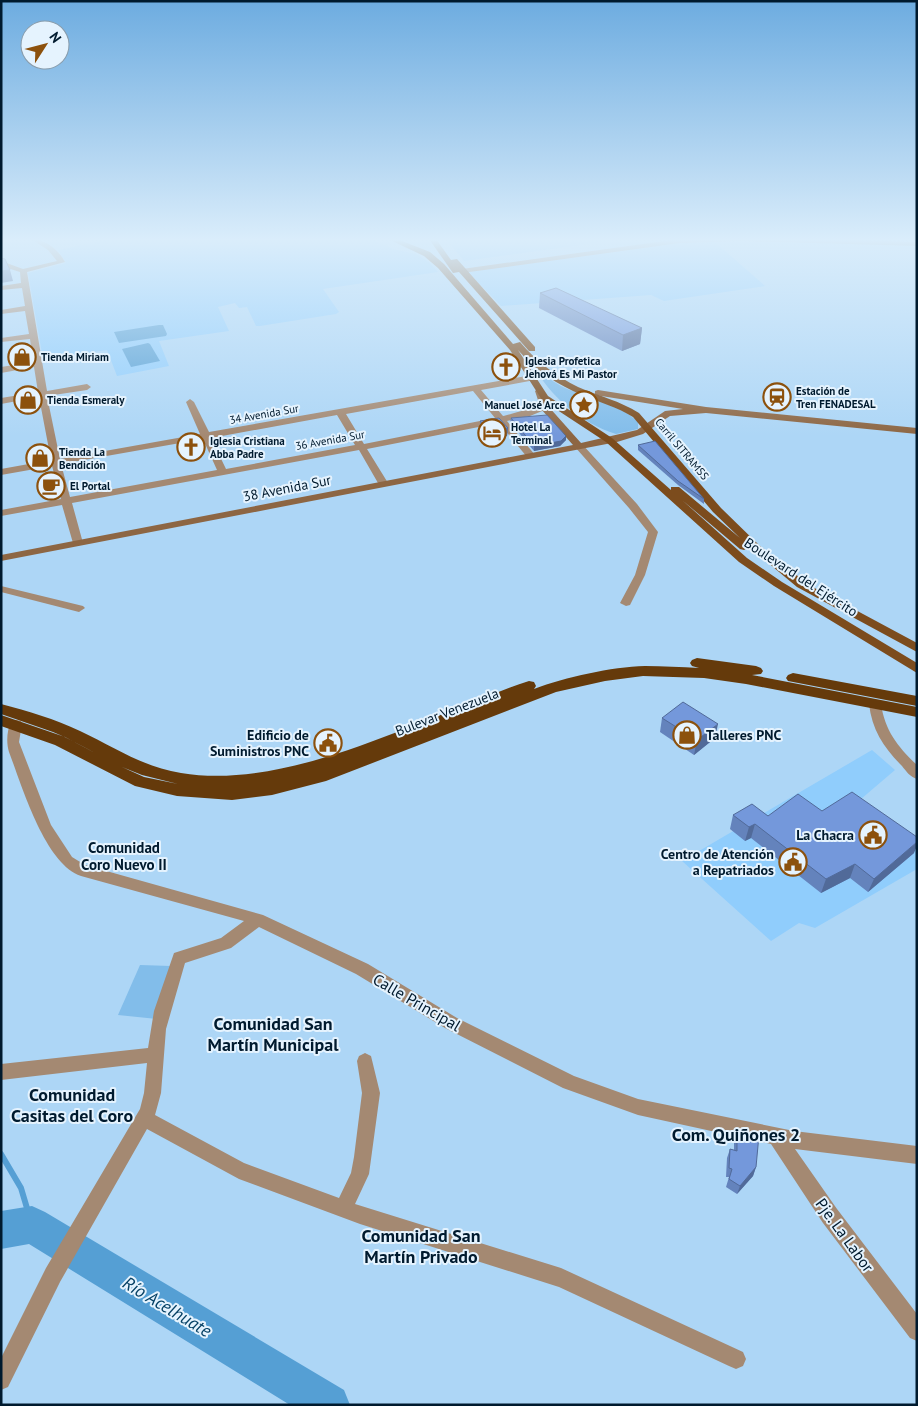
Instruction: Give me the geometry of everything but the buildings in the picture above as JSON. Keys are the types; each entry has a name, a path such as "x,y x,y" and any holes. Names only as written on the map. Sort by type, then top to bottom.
{"highway":[{"name":"Bulevar Venezuela","path":"1,709 66,731 130,765 147,771 197,781 235,782 269,779 318,766 535,684 589,670 628,663 673,662 713,664 917,701"},
{"name":"Bulevar Venezuela","path":"8,722 60,741 141,782 177,790 232,794 272,789 320,777 504,708 531,696 580,681 643,671 704,673 746,679 917,712"}],"main road":[{"path":"474,305 513,349 532,378 544,407 578,445"},
{"name":"Carril SITRAMSS","path":"485,305 522,351 542,385 555,400 613,439 764,562 806,588 917,648"},
{"path":"491,305 551,369 575,384 639,410 651,426"},
{"name":"Carril SITRAMSS","path":"522,351 554,378 629,410 651,426 723,517 756,548 806,588"},
{"path":"539,392 556,406 613,439"},
{"path":"598,393 706,410 917,431"},
{"name":"38 Avenida Sur","path":"1,558 613,439 635,434 651,426 668,413 706,410"},
{"name":"Boulevard del Ejército","path":"613,439 743,560 778,584 917,669"}],"street":[{"path":"27,305 56,463 78,543"},
{"path":"1,312 28,308"},
{"path":"1,340 33,336"},
{"path":"1,370 38,364"},
{"name":"34 Avenida Sur","path":"1,472 532,378"},
{"path":"1,401 43,396 87,387"},
{"path":"475,388 530,455"},
{"path":"190,402 223,472"},
{"name":"36 Avenida Sur","path":"1,513 501,420 527,414 544,407"},
{"path":"340,412 383,484"},
{"path":"578,445 634,506 653,532 640,576 626,603"},
{"path":"1,589 79,608"},
{"path":"875,704 879,728 900,756 917,774"},
{"name":"Calle Principal","path":"8,722 28,786 45,826 67,861 81,870 258,918 362,969 451,1023 569,1082 638,1107 776,1136 917,1156"},
{"path":"1,1380 53,1275 152,1101 154,1055 158,1026 179,958 226,942 258,918"},
{"path":"1,1072 154,1055"},
{"path":"343,1208 360,1174 363,1158 372,1094 365,1062"},
{"path":"144,1118 239,1170 343,1208 560,1278 736,1359"},
{"name":"Pje. La Labor","path":"776,1136 830,1216 917,1331"}],"shaded area":[{"path":"34,305 228,305 218,307 229,331 159,341 169,366 117,376 107,350 43,359"},
{"path":"236,305 334,305 339,312 256,326 247,307 239,308"},
{"path":"163,325 166,336 119,343 114,332"},
{"path":"148,343 160,361 131,367 122,349"},
{"path":"533,364 561,386 611,405 630,415 638,422 638,429 616,434 591,423 567,407 557,397"},
{"path":"872,750 895,770 854,805 917,851 917,869 815,928 799,923 771,941 682,861"},
{"path":"140,965 171,966 157,1019 118,1015"}],"waterway":[{"path":"1,1154 21,1188 32,1225"},
{"name":"Río Acelhuate","path":"1,1230 32,1225 329,1405"}],"place":[{"name":"Tienda Miriam","path":"22,357"},
{"name":"Iglesia Profetica Jehová Es Mi Pastor","path":"506,367"},
{"name":"Estación de Tren FENADESAL","path":"777,397"},
{"name":"Tienda Esmeraly","path":"28,400"},
{"name":"Manuel José Arce","path":"584,405"},
{"name":"Hotel La Terminal","path":"492,433"},
{"name":"Iglesia Cristiana Abba Padre","path":"191,447"},
{"name":"Tienda La Bendición","path":"40,458"},
{"name":"El Portal","path":"51,486"},
{"name":"Talleres PNC","path":"687,735"},
{"name":"Edificio de Suministros PNC","path":"328,743"},
{"name":"La Chacra","path":"873,835"},
{"name":"Centro de Atención a Repatriados","path":"793,862"}],"district":[{"name":"Comunidad Coro Nuevo II","path":"124,856"},
{"name":"Comunidad San Martín Municipal","path":"273,1034"},
{"name":"Comunidad Casitas del Coro","path":"72,1105"},
{"name":"Com. Quiñones 2","path":"736,1135"},
{"name":"Comunidad San Martín Privado","path":"421,1246"}]}
